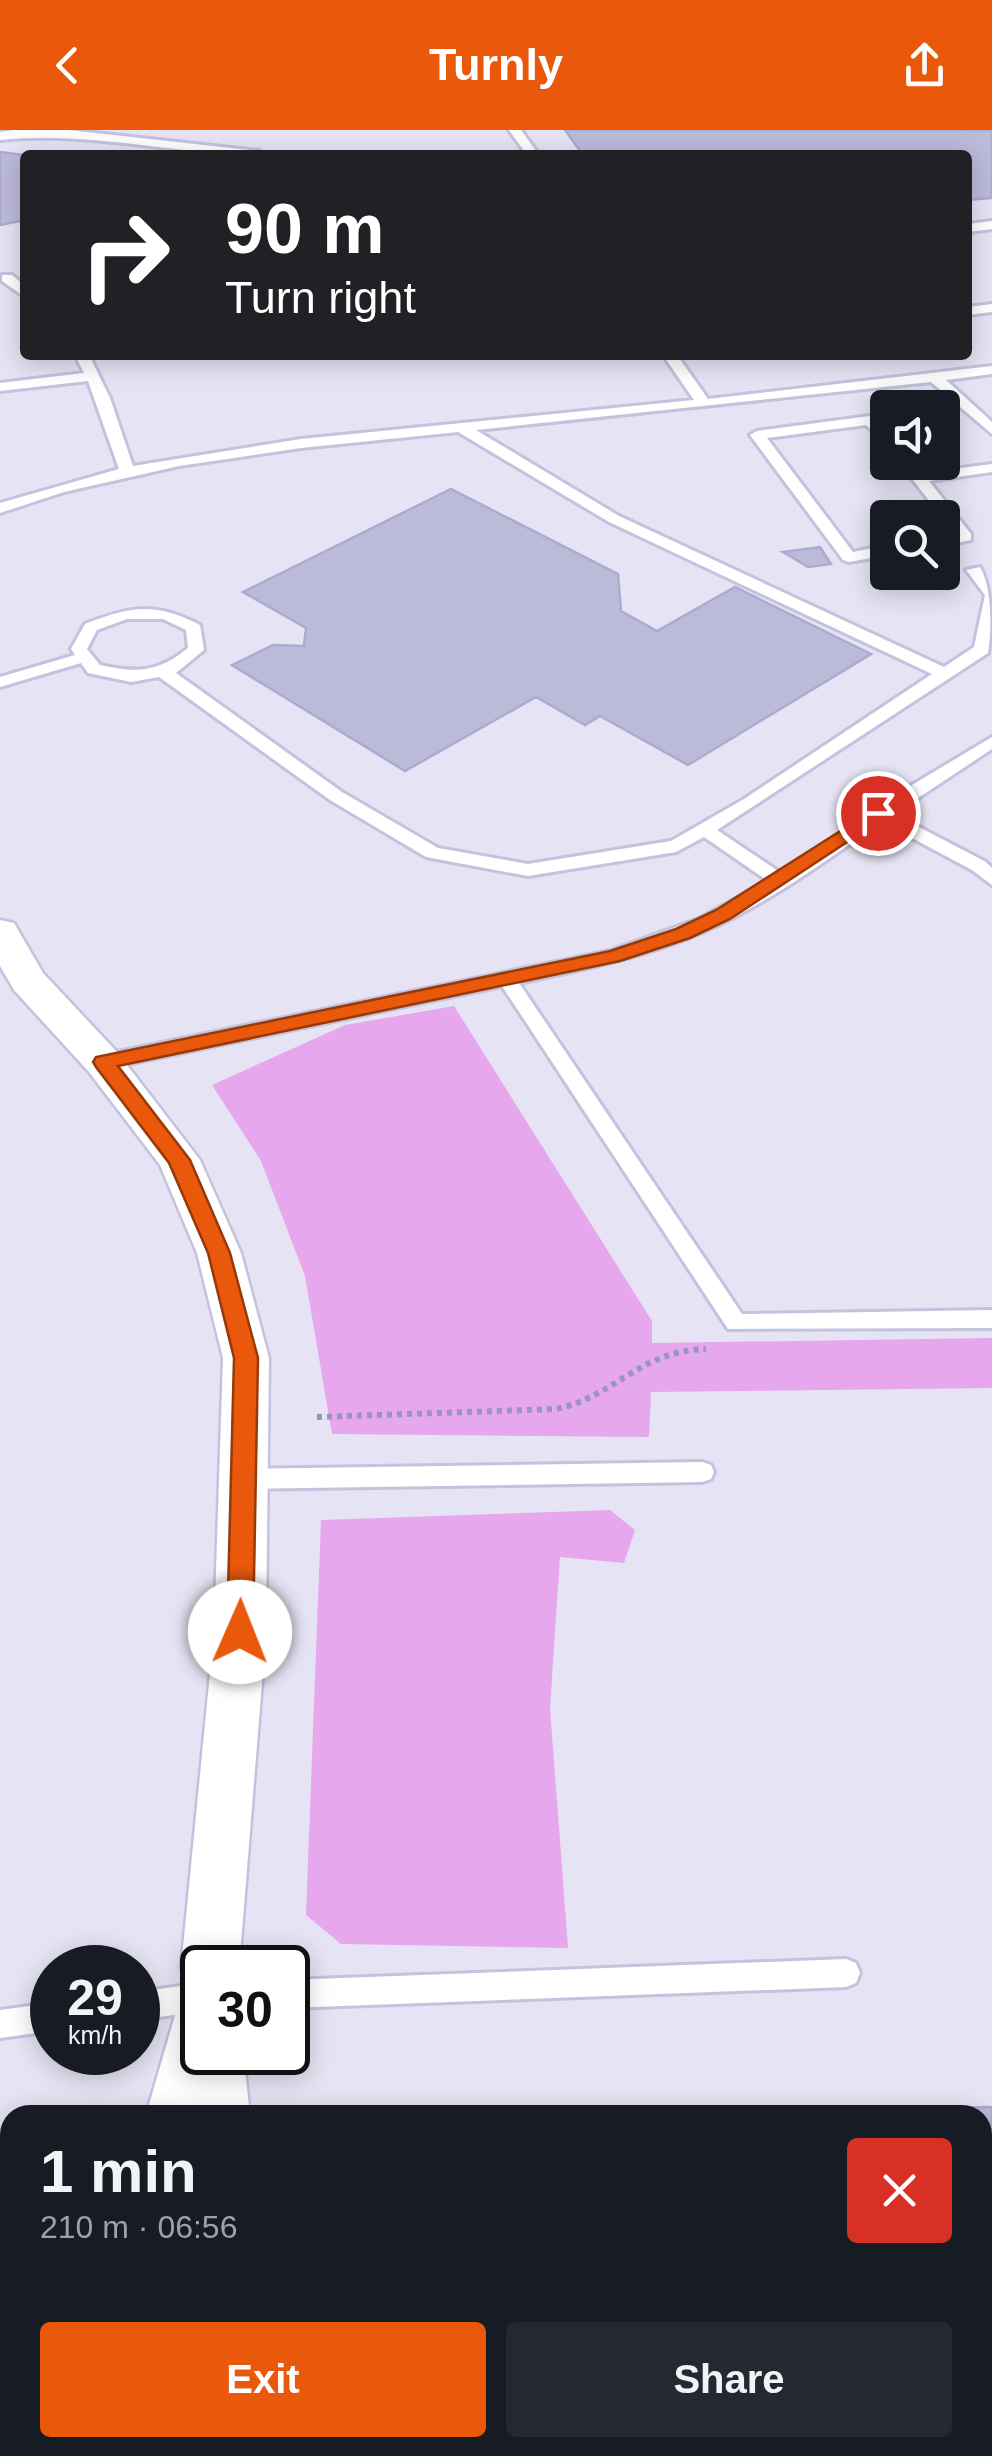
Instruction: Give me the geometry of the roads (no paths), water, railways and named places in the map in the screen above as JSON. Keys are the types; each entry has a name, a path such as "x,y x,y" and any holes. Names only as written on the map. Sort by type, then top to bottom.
{"street":[{"path":"0,932 28,981 104,1062 179,1160 219,1253 246,1358 240,1632 212,1945"},
{"path":"179,2105 186,2075"},
{"path":"216,2075 219,2105"}],"lane":[{"path":"0,136 35,130 214,150"},
{"path":"7,278 20,290"},
{"path":"84,360 126,470"},
{"path":"673,360 704,404"},
{"path":"0,508 126,470 356,437 704,404 992,370"},
{"path":"0,387 92,376"},
{"path":"935,378 992,430"},
{"path":"870,420 757,435 849,557 870,553"},
{"path":"462,428 614,519 945,674"},
{"path":"960,472 992,468"},
{"path":"920,480 936,500"},
{"path":"162,671 336,796 434,853 528,870 676,846 945,674 982,649 992,594 974,570"},
{"path":"125,614 166,614 194,628 196,650 172,669 131,677 94,668 85,657 78,649 91,627 125,614"},
{"path":"0,682 85,657"},
{"path":"104,1062 613,957 683,934 779,880 992,742"},
{"path":"878,813 979,866 992,879"},
{"path":"704,830 779,880"},
{"path":"507,979 736,1323 992,1319"},
{"path":"244,1479 702,1472"},
{"path":"310,1993 846,1973"},
{"path":"0,2024 30,2021"}]}
